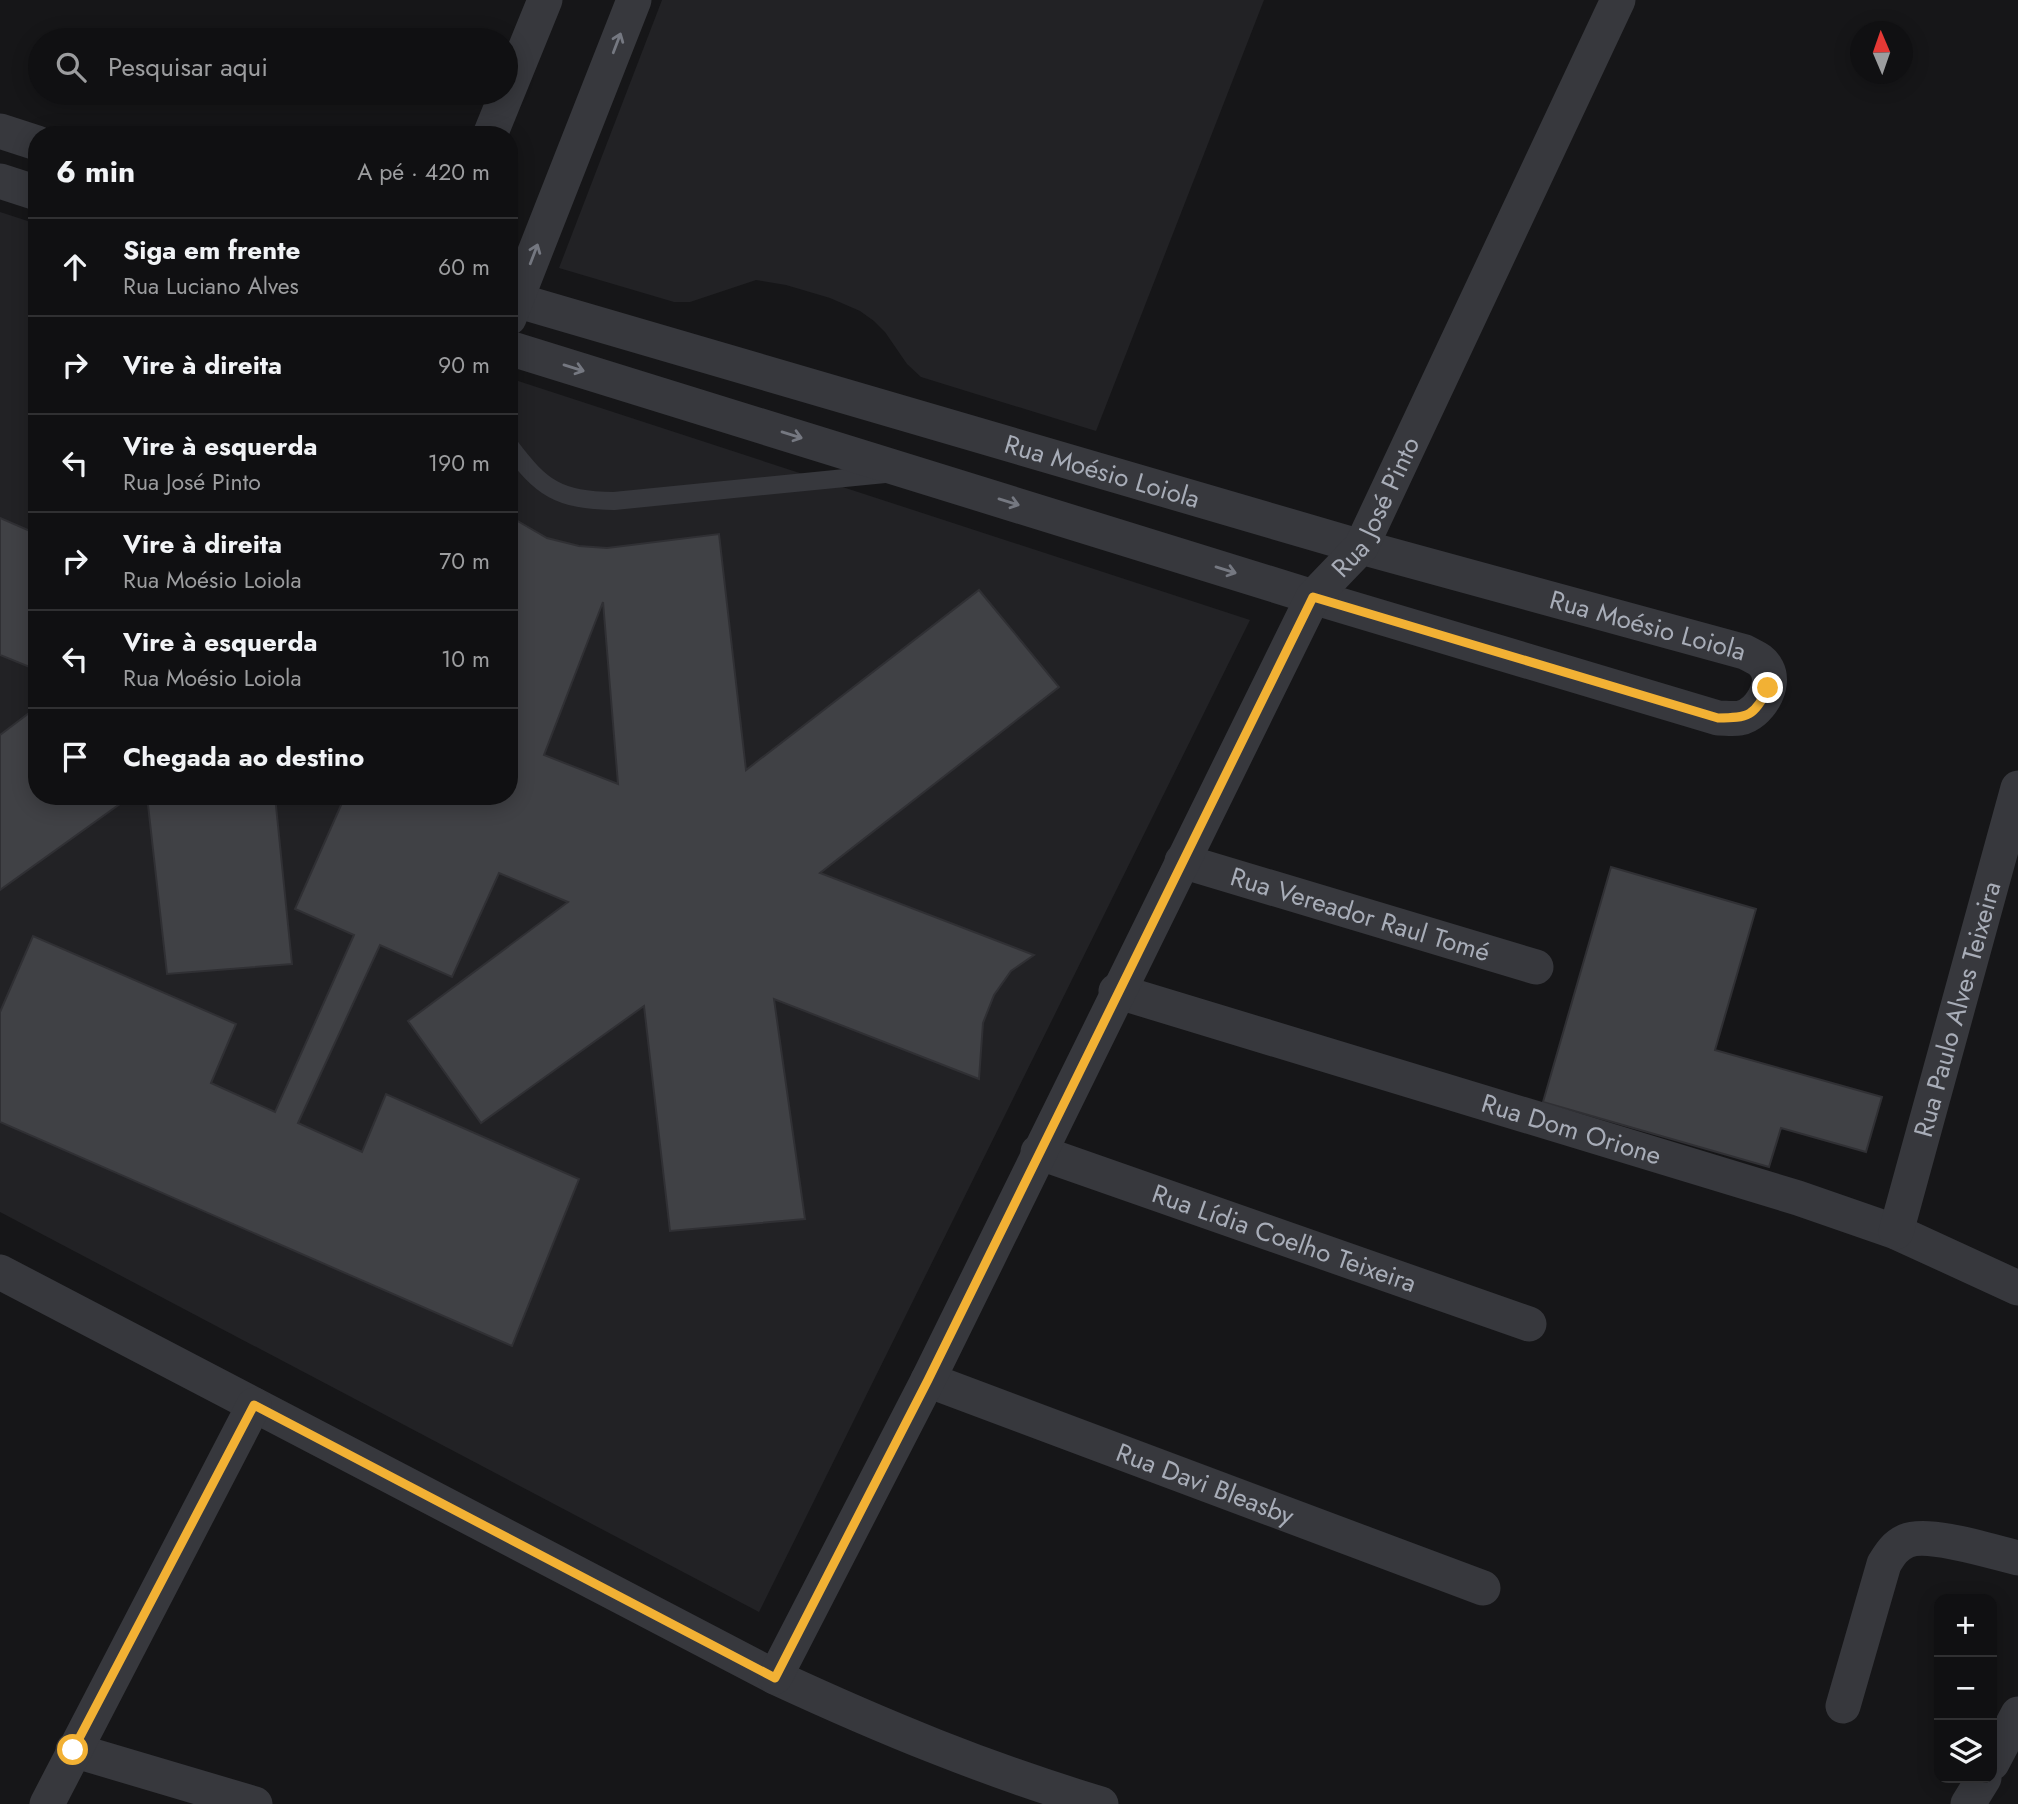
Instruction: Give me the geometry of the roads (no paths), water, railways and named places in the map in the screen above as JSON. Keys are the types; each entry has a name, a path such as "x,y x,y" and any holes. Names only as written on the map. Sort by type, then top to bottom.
{"street":[{"path":"518,66 545,0"},
{"path":"518,288 634,0"},
{"name":"Rua José Pinto","path":"775,1678 928,1380 1116,991 1313,597 1361,547 1618,0"},
{"path":"494,126 502,105"},
{"path":"0,131 28,140"},
{"path":"0,181 28,191"},
{"name":"Rua Moésio Loiola","path":"518,307 1361,547 1745,652 1761,660 1769,672 1768,688 1758,709 1741,718 1718,718 1313,597 518,351"},
{"name":"Rua Paulo Alves Teixeira","path":"1896,1232 2018,788"},
{"name":"Rua Vereador Raul Tomé","path":"1182,861 1536,967"},
{"name":"Rua Dom Orione","path":"1116,991 1798,1198 1896,1232 2018,1288"},
{"name":"Rua Lídia Coelho Teixeira","path":"1038,1152 1529,1324"},
{"path":"0,1272 775,1678 905,1737 1011,1777 1101,1804"},
{"name":"Rua Davi Bleasby","path":"928,1380 1483,1588"},
{"path":"47,1804 254,1405"},
{"path":"1843,1706 1884,1564 1895,1547 1908,1539 1928,1538 2018,1558"},
{"path":"1997,1754 2018,1714"},
{"path":"73,1750 256,1804"},
{"path":"1968,1804 1981,1783"}],"lane":[{"path":"518,456 542,485 564,497 587,501 614,501 909,471"}]}
